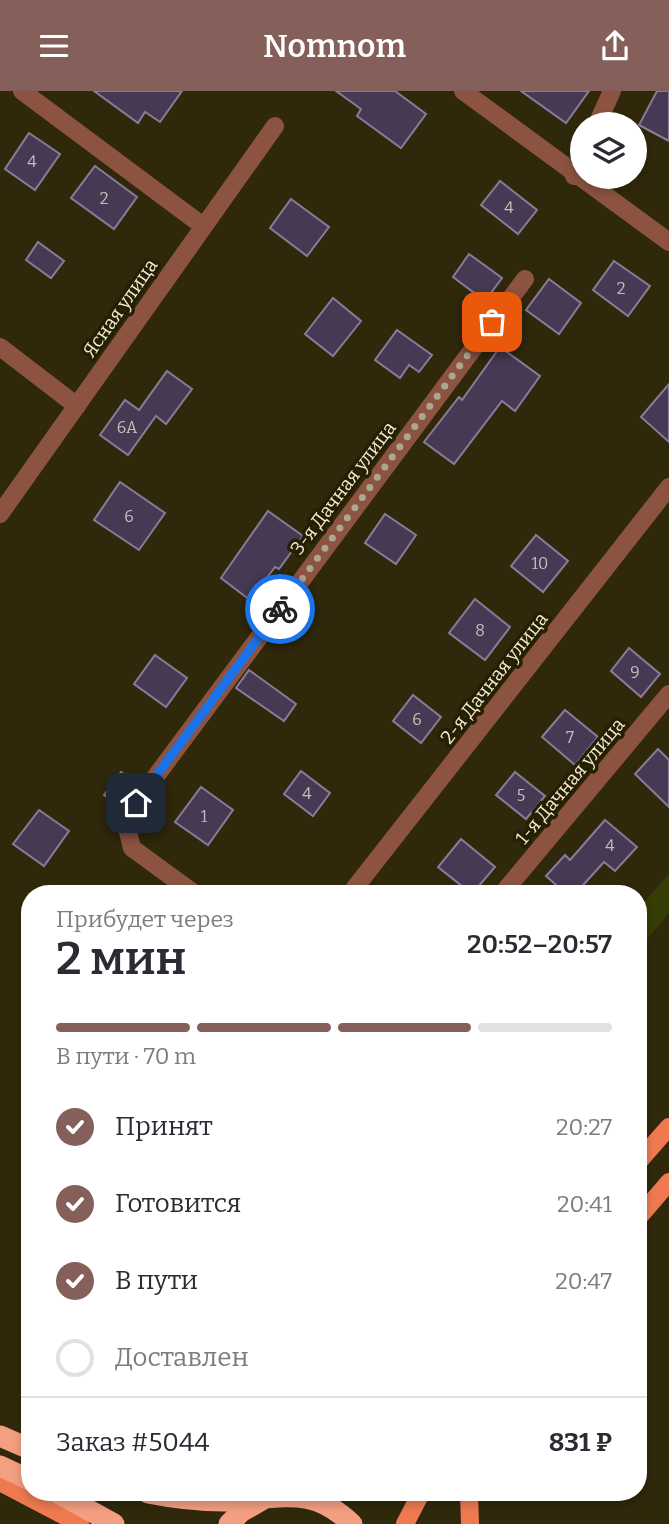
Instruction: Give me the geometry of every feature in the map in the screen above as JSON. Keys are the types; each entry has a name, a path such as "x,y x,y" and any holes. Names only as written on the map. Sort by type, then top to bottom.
{"highway":[{"path":"0,1433 21,1444"},
{"path":"0,1466 21,1476"},
{"path":"72,1501 114,1524"},
{"path":"229,1524 241,1513 264,1501"},
{"path":"320,1501 351,1523"}],"main road":[{"path":"647,1152 669,1127"},
{"path":"647,1208 669,1182"},
{"path":"0,1433 21,1440"},
{"path":"0,1482 21,1493"},
{"path":"36,1501 80,1524"},
{"path":"405,1524 417,1501"},
{"path":"469,1501 470,1524"}],"street":[{"path":"22,91 203,226"},
{"path":"463,91 570,173"},
{"path":"602,112 612,91"},
{"name":"Ясная улица","path":"0,514 275,126"},
{"path":"593,189 669,242"},
{"name":"3-я Дачная улица","path":"183,885 132,848 127,828 136,803 525,279"},
{"path":"0,347 77,406"},
{"name":"2-я Дачная улица","path":"357,885 669,487"},
{"name":"1-я Дачная улица","path":"510,885 669,694"}],"green space":[{"path":"669,874 669,913 647,939 647,899"}],"building":[{"path":"94,91 182,91 160,122 145,112 138,123"},
{"path":"336,91 395,91 426,114 401,148 357,116 361,109"},
{"path":"521,91 589,91 574,112 570,112 566,123"},
{"path":"657,91 669,91 669,141 647,129 646,112"},
{"path":"29,133 60,154 35,190 5,169"},
{"path":"95,166 137,197 114,229 71,198"},
{"path":"500,181 537,210 518,234 481,205"},
{"path":"291,199 329,227 307,256 270,228"},
{"path":"38,242 64,261 51,278 26,260"},
{"path":"469,254 502,278 485,301 453,277"},
{"path":"614,261 650,286 628,316 593,290"},
{"path":"549,279 581,303 559,334 526,310"},
{"path":"333,298 361,321 333,356 305,334"},
{"path":"397,330 432,355 419,372 409,365 400,378 375,360"},
{"path":"500,347 540,376 515,411 502,401 454,464 424,442 459,397 462,400"},
{"path":"167,371 192,389 166,424 156,416 128,455 100,435 125,400 139,410"},
{"path":"669,384 669,442 641,417"},
{"path":"120,482 165,513 139,550 94,520"},
{"path":"268,511 303,536 279,569 275,567 250,600 221,578"},
{"path":"385,514 416,535 396,564 365,543"},
{"path":"536,535 568,561 543,592 511,566"},
{"path":"475,599 510,627 485,660 449,633"},
{"path":"629,648 660,674 641,697 611,671"},
{"path":"155,655 187,678 166,707 134,684"},
{"path":"249,670 296,704 284,721 236,688"},
{"path":"413,695 441,717 421,743 393,721"},
{"path":"565,710 598,737 575,765 542,737"},
{"path":"658,749 669,760 669,807 635,774"},
{"path":"301,771 330,793 313,816 284,794"},
{"path":"121,772 135,783 119,806 104,795"},
{"path":"515,772 545,796 526,819 496,795"},
{"path":"201,787 233,810 208,845 175,822"},
{"path":"39,810 69,831 44,866 13,844"},
{"path":"605,820 637,847 615,871 604,862 583,885 556,885 546,876 565,855 570,860"},
{"path":"461,839 495,867 480,885 461,885 438,867"}],"way so far":[{"path":"280,609 492,322"}],"route":[{"path":"136,803 280,609"}]}
